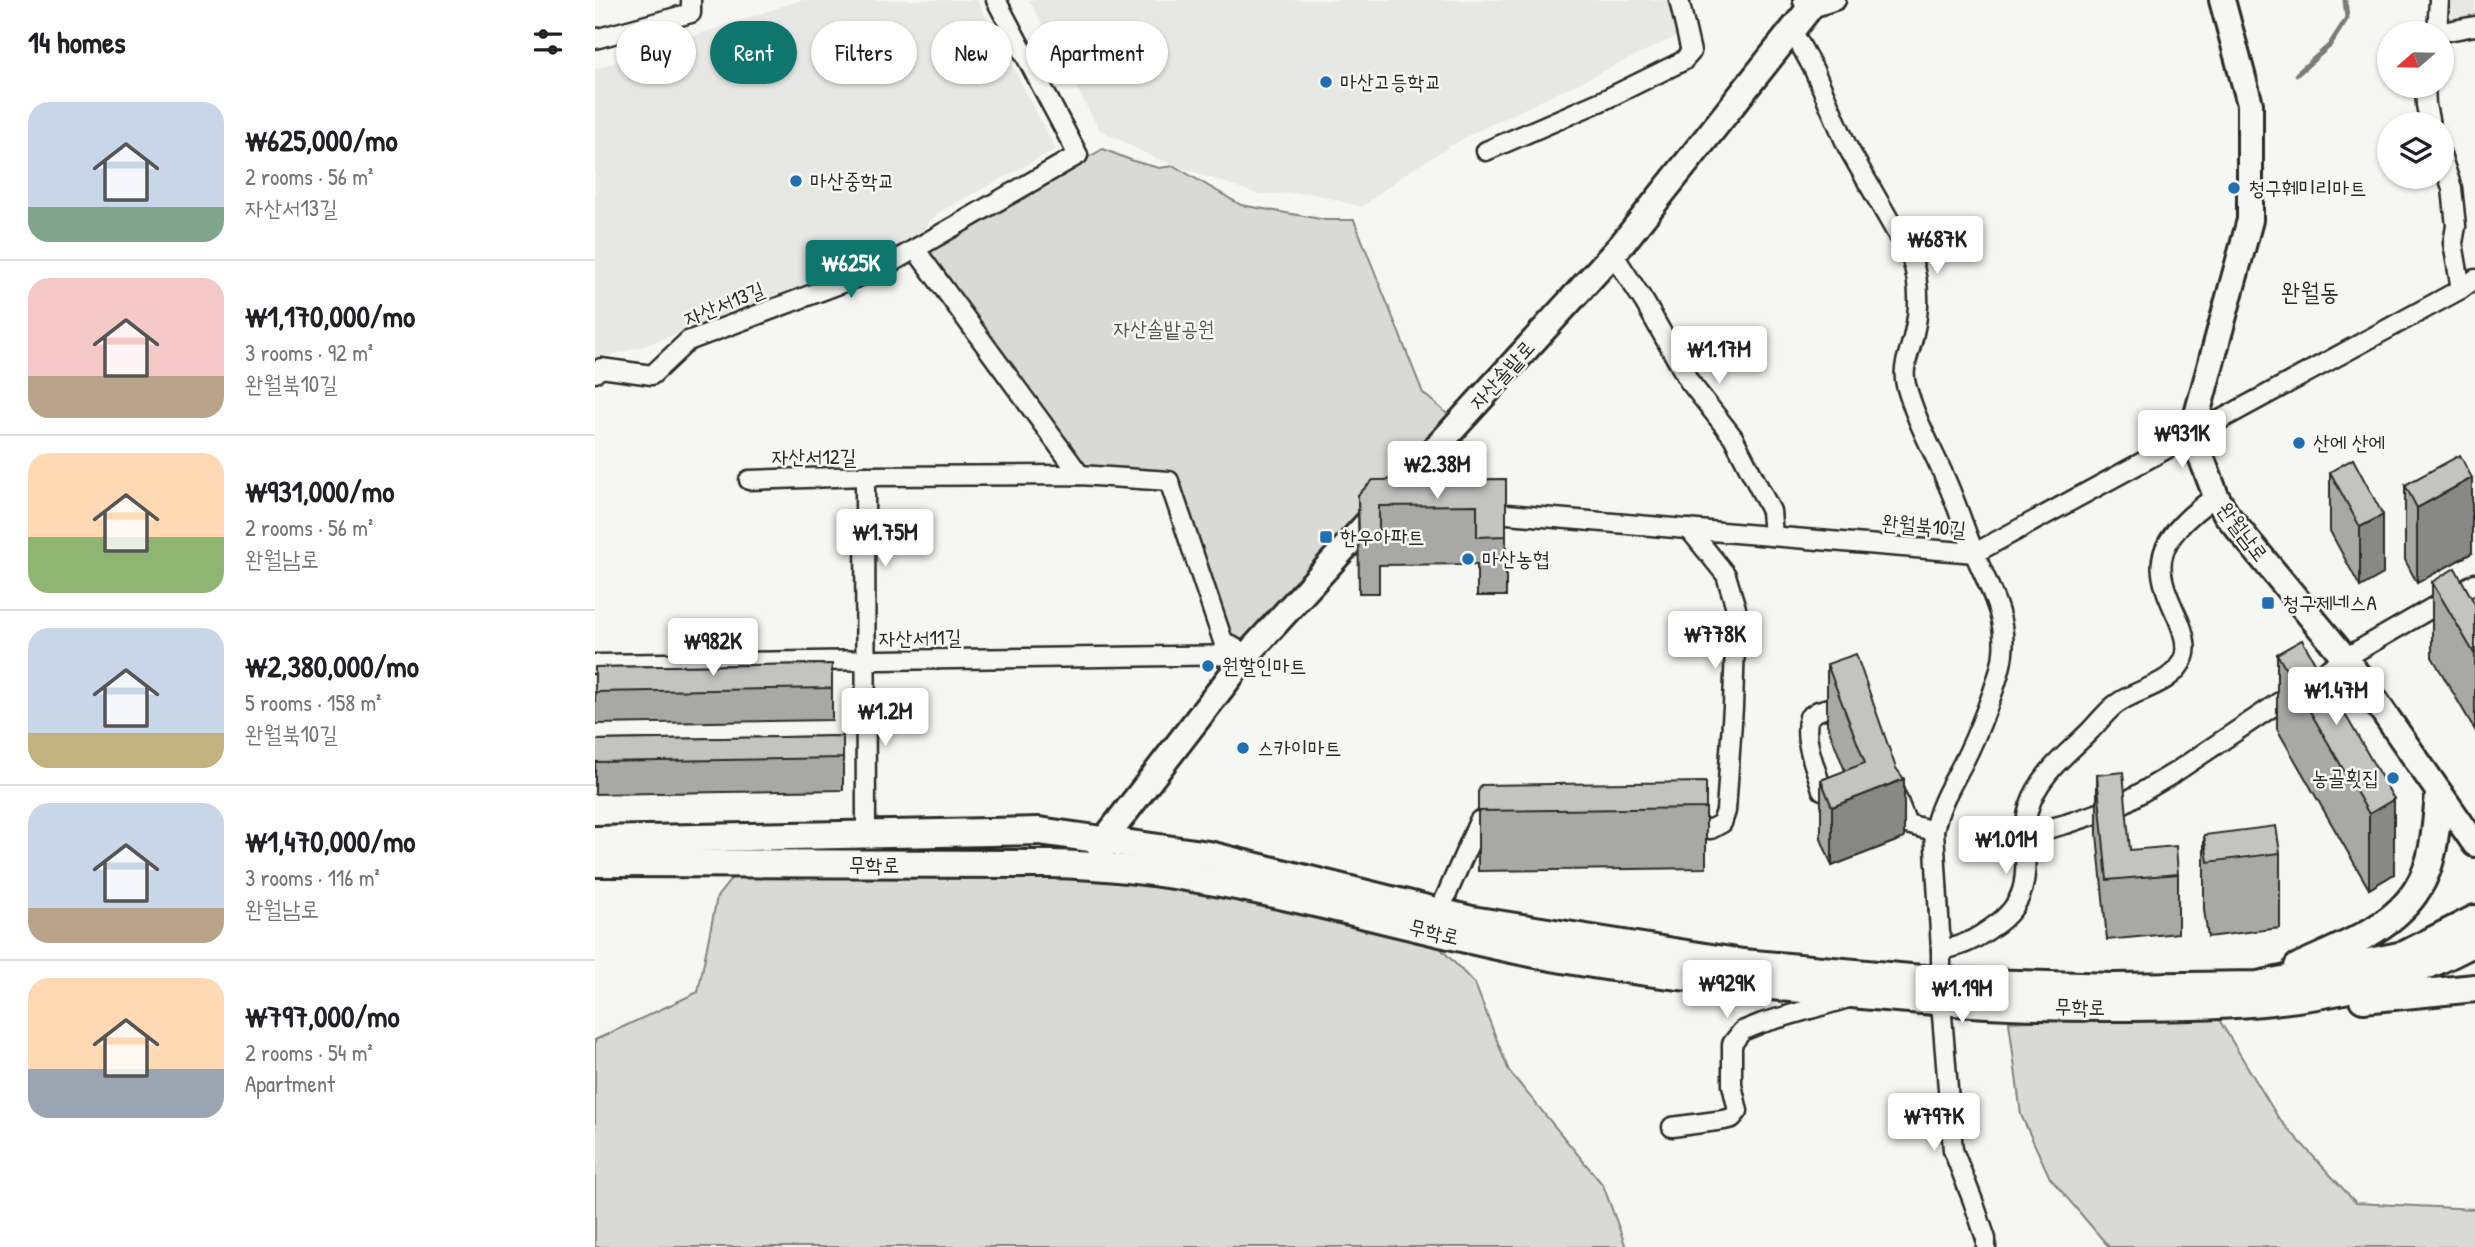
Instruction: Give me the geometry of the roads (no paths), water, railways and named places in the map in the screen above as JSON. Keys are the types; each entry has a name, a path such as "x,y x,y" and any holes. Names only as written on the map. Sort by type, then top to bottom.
{"main road":[{"path":"2192,433 2250,220 2250,104 2222,0"},
{"name":"자산솔밭로","path":"1104,840 1247,655 1613,254 1792,30 1807,4"},
{"name":"완월남로","path":"2192,433 2216,496 2226,514 2345,658 2475,844"},
{"name":"무학로","path":"2266,993 2381,926 2403,907 2419,888 2430,860 2439,794"},
{"name":"무학로","path":"595,840 1039,831 1209,855 1472,920 1941,992"},
{"path":"1097,866 1104,840"},
{"name":"무학로","path":"595,863 1097,866 1179,875 1520,951 1591,964 1669,976 1859,995 2113,987 2266,993 2328,992 2416,970 2475,942"},
{"name":"무학로","path":"2266,993 2404,956 2475,919"},
{"name":"무학로","path":"2266,993 2321,1005 2379,996 2475,988"}],"street":[{"path":"595,39 691,13 691,0"},
{"name":"자산서13길","path":"595,373 601,368 652,375 688,341 882,268 1078,155 996,0"},
{"path":"1486,151 1607,99 1683,61 1691,52 1679,0"},
{"path":"1807,4 1836,0"},
{"path":"2438,21 2439,0"},
{"path":"2454,30 2475,26"},
{"path":"1792,30 1814,70 1847,146 1912,260 1918,281 1919,304 1914,335 1906,357 1904,378 1910,401 1951,491 2001,616 2004,634 2003,656 1963,762 1937,814 1934,831 1941,992 1953,1150 1986,1239 1986,1247"},
{"path":"2452,189 2456,226 2453,243 2468,284"},
{"path":"915,249 1080,475"},
{"path":"1613,254 1645,303 1689,382 1733,437 1771,511 1773,536"},
{"name":"완월북10길","path":"1468,511 1975,553 2468,284"},
{"path":"865,476 1080,475 1169,481 1223,641 1247,655"},
{"name":"자산서12길","path":"749,480 865,476 866,834"},
{"path":"1941,950 1963,946 2008,917 2021,899 2025,878 2026,814 2035,791 2055,764 2115,705 2161,682 2185,656 2183,630 2165,588 2161,560 2178,528 2216,496"},
{"path":"1385,504 1413,506"},
{"path":"1670,827 1711,828 1722,823 1726,811 1730,755 1735,608 1726,575 1689,529"},
{"path":"2025,835 2117,807 2174,773 2345,658 2475,583"},
{"name":"자산서11길","path":"595,664 1247,655"},
{"path":"1822,790 1809,743 1806,725 1809,717 1818,711 1853,700 1862,701 1868,708"},
{"path":"1892,785 1907,824 1934,831"},
{"path":"1439,912 1479,821 1520,822"},
{"path":"1672,1128 1733,1118 1738,1111 1732,1085 1732,1044 1742,1031 1859,995"}],"waterway":[{"path":"2297,74 2329,46 2347,18 2345,0"}],"place":[{"name":"마산고등학교","path":"1326,82"},
{"name":"마산중학교","path":"796,181"},
{"name":"청구훼미리마트","path":"2234,188"},
{"name":"산에 산에","path":"2299,443"},
{"name":"한우아파트","path":"1326,537"},
{"name":"마산농협","path":"1468,559"},
{"name":"청구제네스A","path":"2268,603"},
{"name":"원할인마트","path":"1208,666"},
{"name":"스카이마트","path":"1243,748"},
{"name":"농골횟집","path":"2393,778"}],"district":[{"name":"완월동","path":"2310,292"}],"park label":[{"name":"자산솔밭공원","path":"1164,329"}]}
